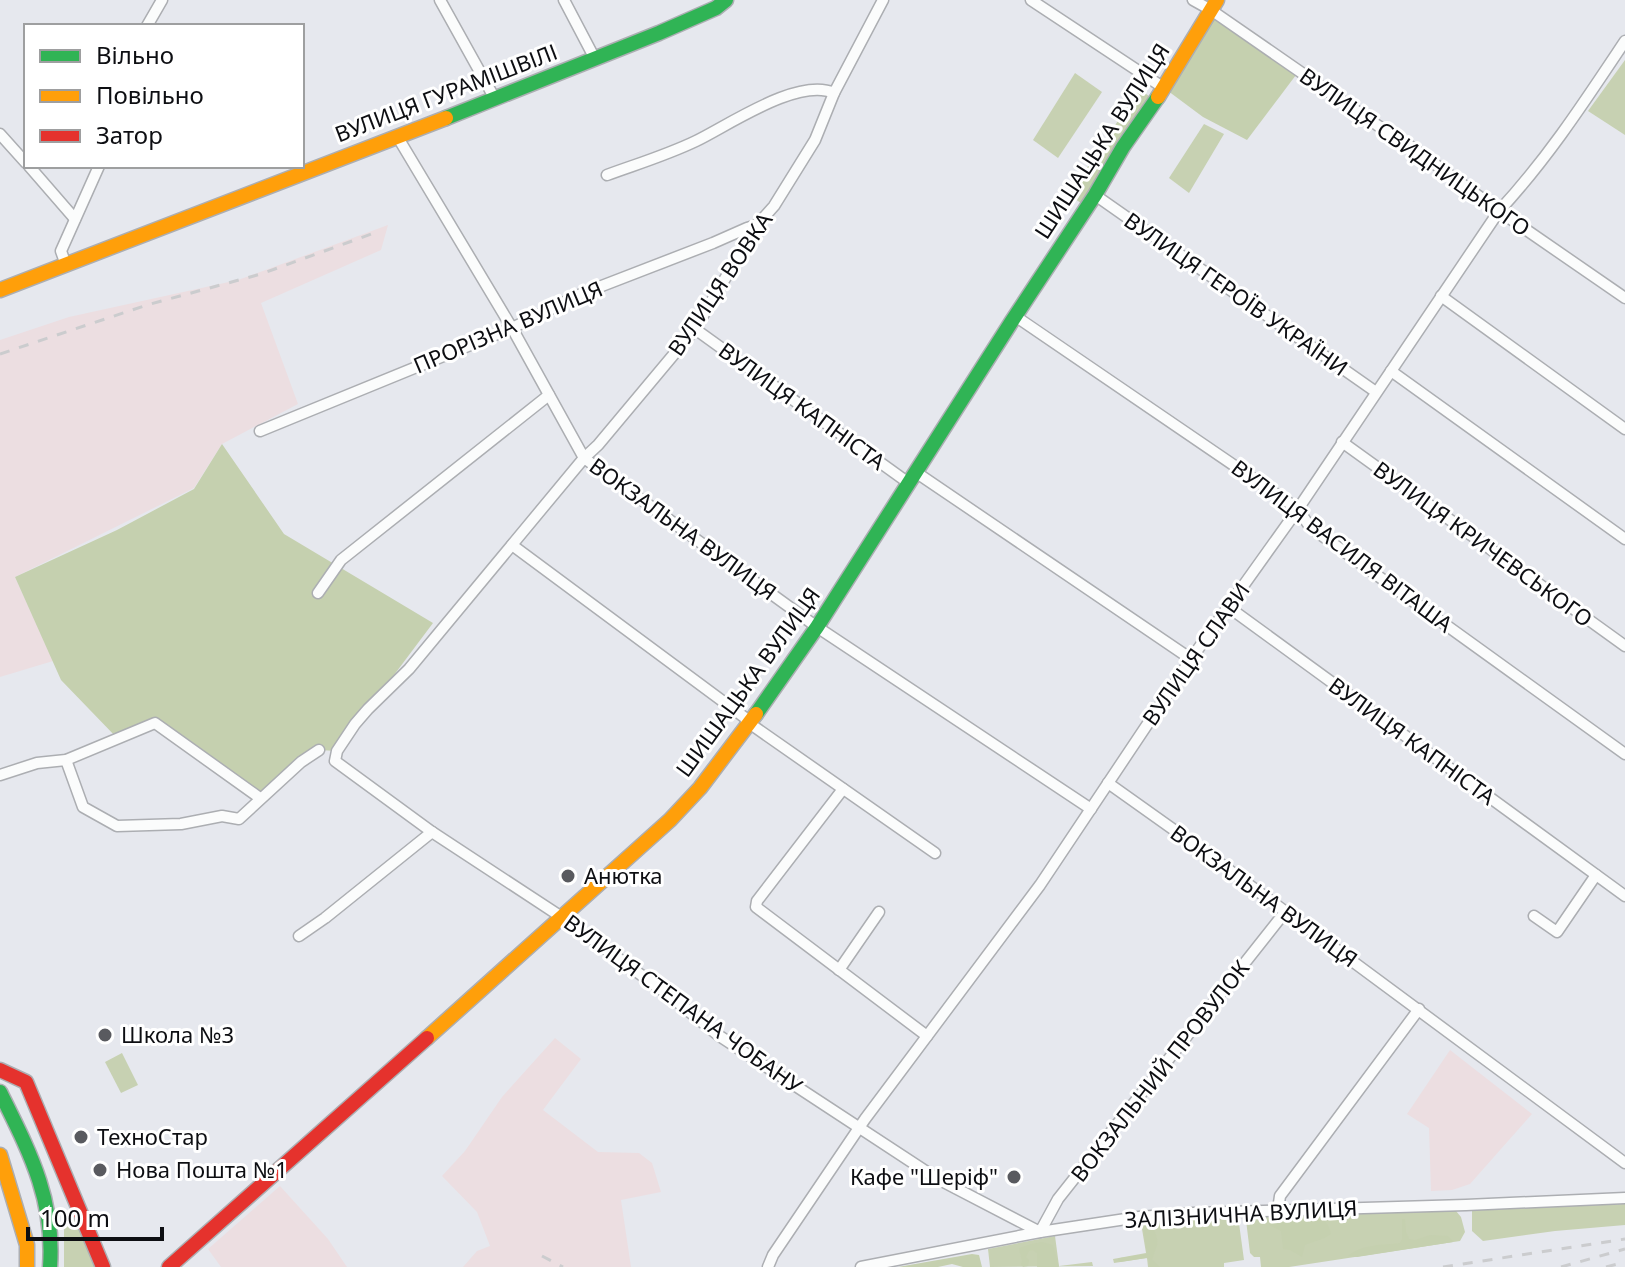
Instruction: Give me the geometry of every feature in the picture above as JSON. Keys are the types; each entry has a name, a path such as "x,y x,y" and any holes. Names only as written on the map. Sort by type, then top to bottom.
{"street":[{"path":"148,24 162,0"},
{"path":"440,0 495,99"},
{"path":"564,0 595,59"},
{"name":"ВУЛИЦЯ ГУРАМІШВІЛІ","path":"0,290 495,99 716,8 726,0"},
{"name":"ВУЛИЦЯ ВОВКА","path":"335,761 337,751 355,724 409,669 695,329 757,225 774,206 815,140 834,93 883,0"},
{"path":"1031,0 1164,88"},
{"name":"ВУЛИЦЯ СВИДНИЦЬКОГО","path":"1193,0 1211,5 1625,298"},
{"name":"ШИШАЦЬКА ВУЛИЦЯ","path":"169,1267 563,918 670,820 700,788 817,627 914,479 1123,147 1164,88 1211,5"},
{"name":"ВУЛИЦЯ СЛАВИ","path":"768,1267 773,1255 860,1127 1040,885 1227,606 1298,509 1499,211 1531,176 1567,128 1625,41"},
{"path":"607,175 695,142 774,99 817,89 834,93"},
{"path":"0,134 24,162"},
{"name":"ВОКЗАЛЬНА ВУЛИЦЯ","path":"397,136 512,328 584,458 817,627 1091,809"},
{"path":"30,168 75,219"},
{"path":"66,265 61,251 98,168"},
{"name":"ВУЛИЦЯ ГЕРОЇВ УКРАЇНИ","path":"1095,195 1376,392"},
{"name":"ПРОРІЗНА ВУЛИЦЯ","path":"260,431 512,328 581,294 757,225"},
{"path":"1441,296 1625,429"},
{"name":"ВУЛИЦЯ ВАСИЛЯ ВІТАША","path":"1015,316 1298,509 1310,527 1625,754"},
{"name":"ВУЛИЦЯ КАПНІСТА","path":"695,329 914,479 1191,659"},
{"path":"1391,371 1625,539"},
{"path":"318,593 341,560 549,395"},
{"name":"ВУЛИЦЯ КРИЧЕВСЬКОГО","path":"1342,442 1625,646"},
{"path":"512,545 749,723 935,853"},
{"name":"ВУЛИЦЯ КАПНІСТА","path":"1227,606 1625,896"},
{"path":"0,775 37,763 66,760 155,723 260,798"},
{"path":"66,760 83,807 117,826 181,824 222,816 239,819 301,762 319,750"},
{"name":"ВУЛИЦЯ СТЕПАНА ЧОБАНУ","path":"335,761 432,832 563,918 718,1035 936,1178 1040,1232"},
{"name":"ВОКЗАЛЬНА ВУЛИЦЯ","path":"1108,783 1625,1163"},
{"path":"843,789 756,904 759,910 927,1036"},
{"path":"299,936 432,832"},
{"path":"1534,916 1557,932 1596,875"},
{"path":"839,970 879,912"},
{"name":"ВОКЗАЛЬНИЙ ПРОВУЛОК","path":"1040,1232 1058,1199 1285,912"},
{"path":"1278,1210 1280,1196 1419,1009"},
{"path":"0,1070 26,1082 103,1267"},
{"path":"26,1082 11,1078 3,1082 1,1095 48,1204 53,1235 50,1267"},
{"path":"27,1267 27,1245 1,1160 8,1153 21,1151 32,1162"},
{"name":"ЗАЛІЗНИЧНА ВУЛИЦЯ","path":"861,1267 1040,1232 1139,1217 1625,1198"}],"shaded area":[{"path":"388,225 381,250 261,303 298,404 222,444 194,488 15,577 53,661 0,677 0,340 69,317 238,280"},
{"path":"555,1038 581,1059 543,1110 598,1152 639,1153 652,1163 661,1192 621,1200 631,1267 463,1267 477,1251 490,1246 477,1212 442,1176 465,1151 502,1097"},
{"path":"1450,1050 1532,1114 1470,1184 1452,1190 1431,1191 1429,1128 1407,1114"},
{"path":"280,1186 328,1239 347,1267 221,1267 208,1249"}],"green space":[{"path":"1211,10 1299,71 1247,140 1203,117 1164,88"},
{"path":"1625,60 1625,135 1588,111"},
{"path":"1075,73 1102,92 1058,158 1033,140"},
{"path":"1139,89 1149,96 1081,203 1069,195"},
{"path":"1204,124 1224,134 1189,193 1169,178"},
{"path":"222,444 284,534 433,623 337,751 319,750 260,798 155,723 117,738 61,680 15,577 117,530 194,489"},
{"path":"122,1053 138,1085 121,1093 105,1062"},
{"path":"1625,1204 1625,1225 1483,1241 1472,1231 1472,1211 1476,1210"},
{"path":"1456,1211 1465,1232 1460,1241 1289,1267 1261,1267 1260,1257 1250,1253 1246,1220 1250,1215"},
{"path":"1238,1216 1244,1260 1224,1263 1224,1267 1148,1267 1147,1258 1114,1263 1113,1259 1146,1253 1141,1223"},
{"path":"1312,1216 1326,1222 1331,1234 1305,1245 1302,1257 1283,1249 1281,1231 1269,1225 1272,1217"},
{"path":"75,1217 98,1267 64,1267 64,1220"},
{"path":"1402,1219 1405,1219 1409,1239 1448,1236 1453,1242 1348,1256 1366,1247 1400,1243"},
{"path":"1145,1224 1152,1226 1156,1237 1152,1260 1160,1267 1150,1267 1146,1258 1120,1262 1118,1259 1147,1254"},
{"path":"1055,1236 1059,1266 1092,1262 1093,1266 990,1267 988,1249"},
{"path":"1042,1242 1053,1245 1059,1267 1037,1267 1037,1253 1033,1250 1026,1257 1028,1266 1023,1267 1019,1248"},
{"path":"979,1255 982,1267 952,1264 898,1267"}],"railway":[{"path":"0,354 147,305 261,274 377,232"},
{"path":"1443,1267 1625,1239"},
{"path":"1561,1267 1625,1249"},
{"path":"542,1256 563,1267"},
{"path":"1606,1267 1625,1262"}],"traffic: fast":[{"path":"446,118 659,33 716,8 726,0"},
{"path":"756,714 817,627 1158,97"},
{"path":"0,1092 38,1176 48,1219 50,1267"}],"traffic: slow":[{"path":"1158,97 1217,0"},
{"path":"0,290 446,118"},
{"path":"427,1038 670,820 700,788 756,714"},
{"path":"0,1155 27,1245 27,1267"}],"traffic: jam":[{"path":"169,1267 427,1038"},
{"path":"0,1070 26,1082 103,1267"}],"place":[{"name":"Анютка","path":"568,876"},
{"name":"Школа №3","path":"105,1035"},
{"name":"ТехноСтар","path":"81,1137"},
{"name":"Нова Пошта №1","path":"100,1170"},
{"name":"Кафе \"Шеріф\"","path":"1014,1177"}]}
